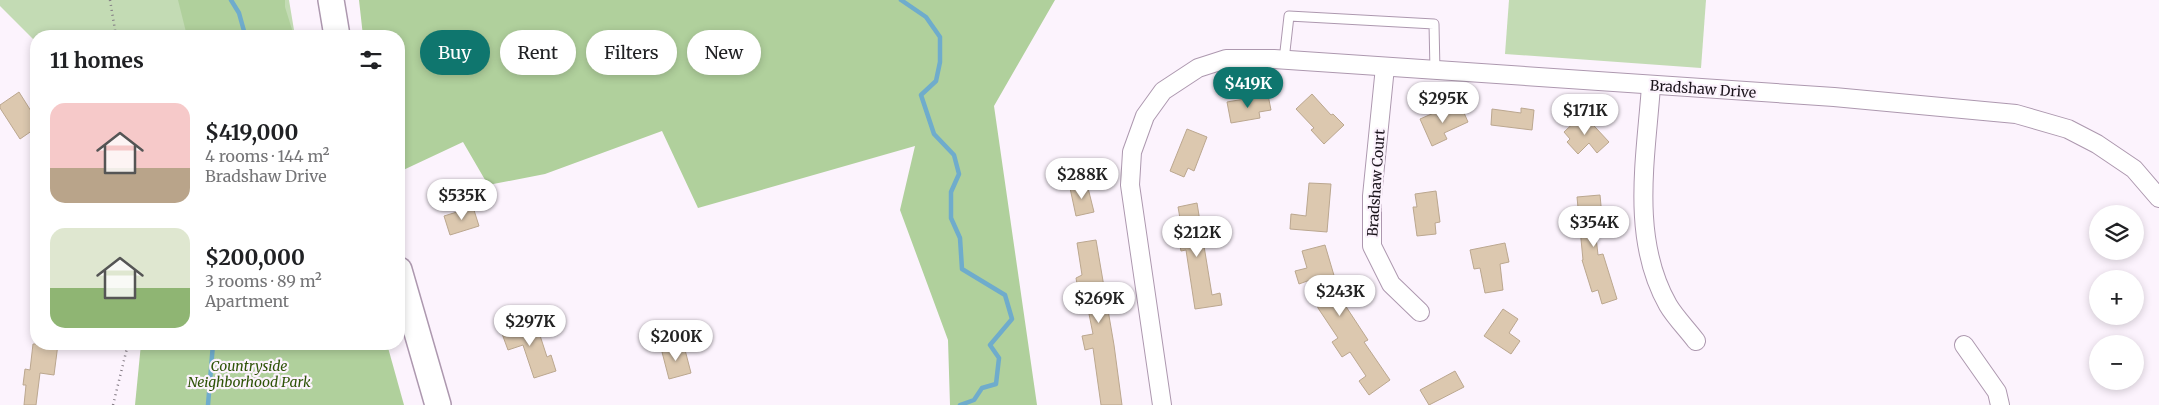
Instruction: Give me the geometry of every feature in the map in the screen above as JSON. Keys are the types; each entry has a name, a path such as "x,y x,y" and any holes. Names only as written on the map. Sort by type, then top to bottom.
{"main road":[{"path":"331,0 337,30"},
{"path":"405,291 438,405"}],"street":[{"name":"Bradshaw Drive","path":"1162,405 1130,185 1132,152 1145,116 1163,91 1198,68 1226,59 1284,60 1834,97 2016,114 2068,129 2097,144 2134,169 2158,195"},
{"name":"Bradshaw Court","path":"1385,67 1372,196 1372,246 1391,284 1420,312"},
{"path":"1651,86 1644,187 1645,237 1652,265 1668,305 1696,341"},
{"path":"1964,344 1997,392 2000,405"}],"lane":[{"path":"1284,60 1289,16 1434,24 1435,71"}],"path":[{"path":"110,0 115,30"},
{"path":"113,405 127,350"}],"green space":[{"path":"0,0 289,0 294,30 30,30 30,36 0,6"},
{"path":"178,0 285,0 285,7 292,30 186,30"},
{"path":"359,0 1055,0 994,106 1037,405 950,405 948,340 900,210 915,146 698,208 662,131 545,174 488,185 463,142 405,169 405,30 362,30"},
{"path":"1509,0 1706,0 1701,68 1505,54"},
{"name":"Countryside Neighborhood Park","path":"140,350 389,350 404,405 135,405"}],"building":[{"path":"19,92 30,109 30,132 20,139 0,108 0,105"},
{"path":"1312,94 1331,115 1333,114 1344,125 1324,144 1311,130 1314,128 1296,109"},
{"path":"1268,95 1271,110 1259,112 1260,118 1231,123 1227,102"},
{"path":"1461,106 1468,122 1444,133 1447,139 1432,146 1420,119 1436,112 1438,117"},
{"path":"1521,108 1534,110 1532,130 1491,125 1492,109 1521,113"},
{"path":"1583,114 1609,142 1597,153 1589,143 1578,154 1567,142 1570,139 1564,132"},
{"path":"1187,129 1207,137 1194,171 1188,168 1184,177 1170,171"},
{"path":"1309,183 1331,184 1327,232 1290,229 1291,214 1306,216"},
{"path":"1087,184 1094,212 1076,216 1070,188"},
{"path":"1436,191 1440,222 1435,223 1436,234 1417,236 1413,207 1417,207 1415,194"},
{"path":"1600,195 1603,227 1595,228 1598,255 1603,254 1617,299 1602,304 1598,290 1592,292 1582,260 1577,197"},
{"path":"1197,203 1212,295 1220,293 1222,305 1195,309 1186,250 1181,251 1178,236 1183,235 1178,207"},
{"path":"473,207 479,226 450,235 444,216"},
{"path":"1096,240 1122,405 1101,405 1093,348 1085,350 1082,336 1093,334 1084,289 1078,290 1076,278 1082,275 1077,243"},
{"path":"1505,243 1509,262 1500,264 1503,290 1485,293 1480,268 1474,269 1470,250"},
{"path":"1325,245 1341,299 1368,340 1364,342 1390,380 1369,395 1359,381 1366,376 1350,352 1342,357 1332,342 1338,338 1318,308 1310,280 1299,284 1295,271 1307,268 1302,251"},
{"path":"1503,309 1518,319 1509,333 1520,341 1511,354 1484,336"},
{"path":"535,320 547,357 551,355 556,371 534,378 523,345 508,350 501,331"},
{"path":"684,346 691,373 669,379 662,352"},
{"path":"32,350 57,350 54,375 40,373 36,405 24,405 26,385 23,385 25,369 30,370"},
{"path":"1455,371 1464,387 1429,405 1420,390"}],"waterway":[{"path":"231,0 239,13 244,30"},
{"path":"901,0 926,17 940,37 940,62 936,81 921,95 934,134 954,155 959,174 951,192 951,218 960,238 962,269 1005,295 1012,319 990,345 999,358 996,384 982,388 974,400 960,405"},
{"path":"208,405 213,350"}]}
